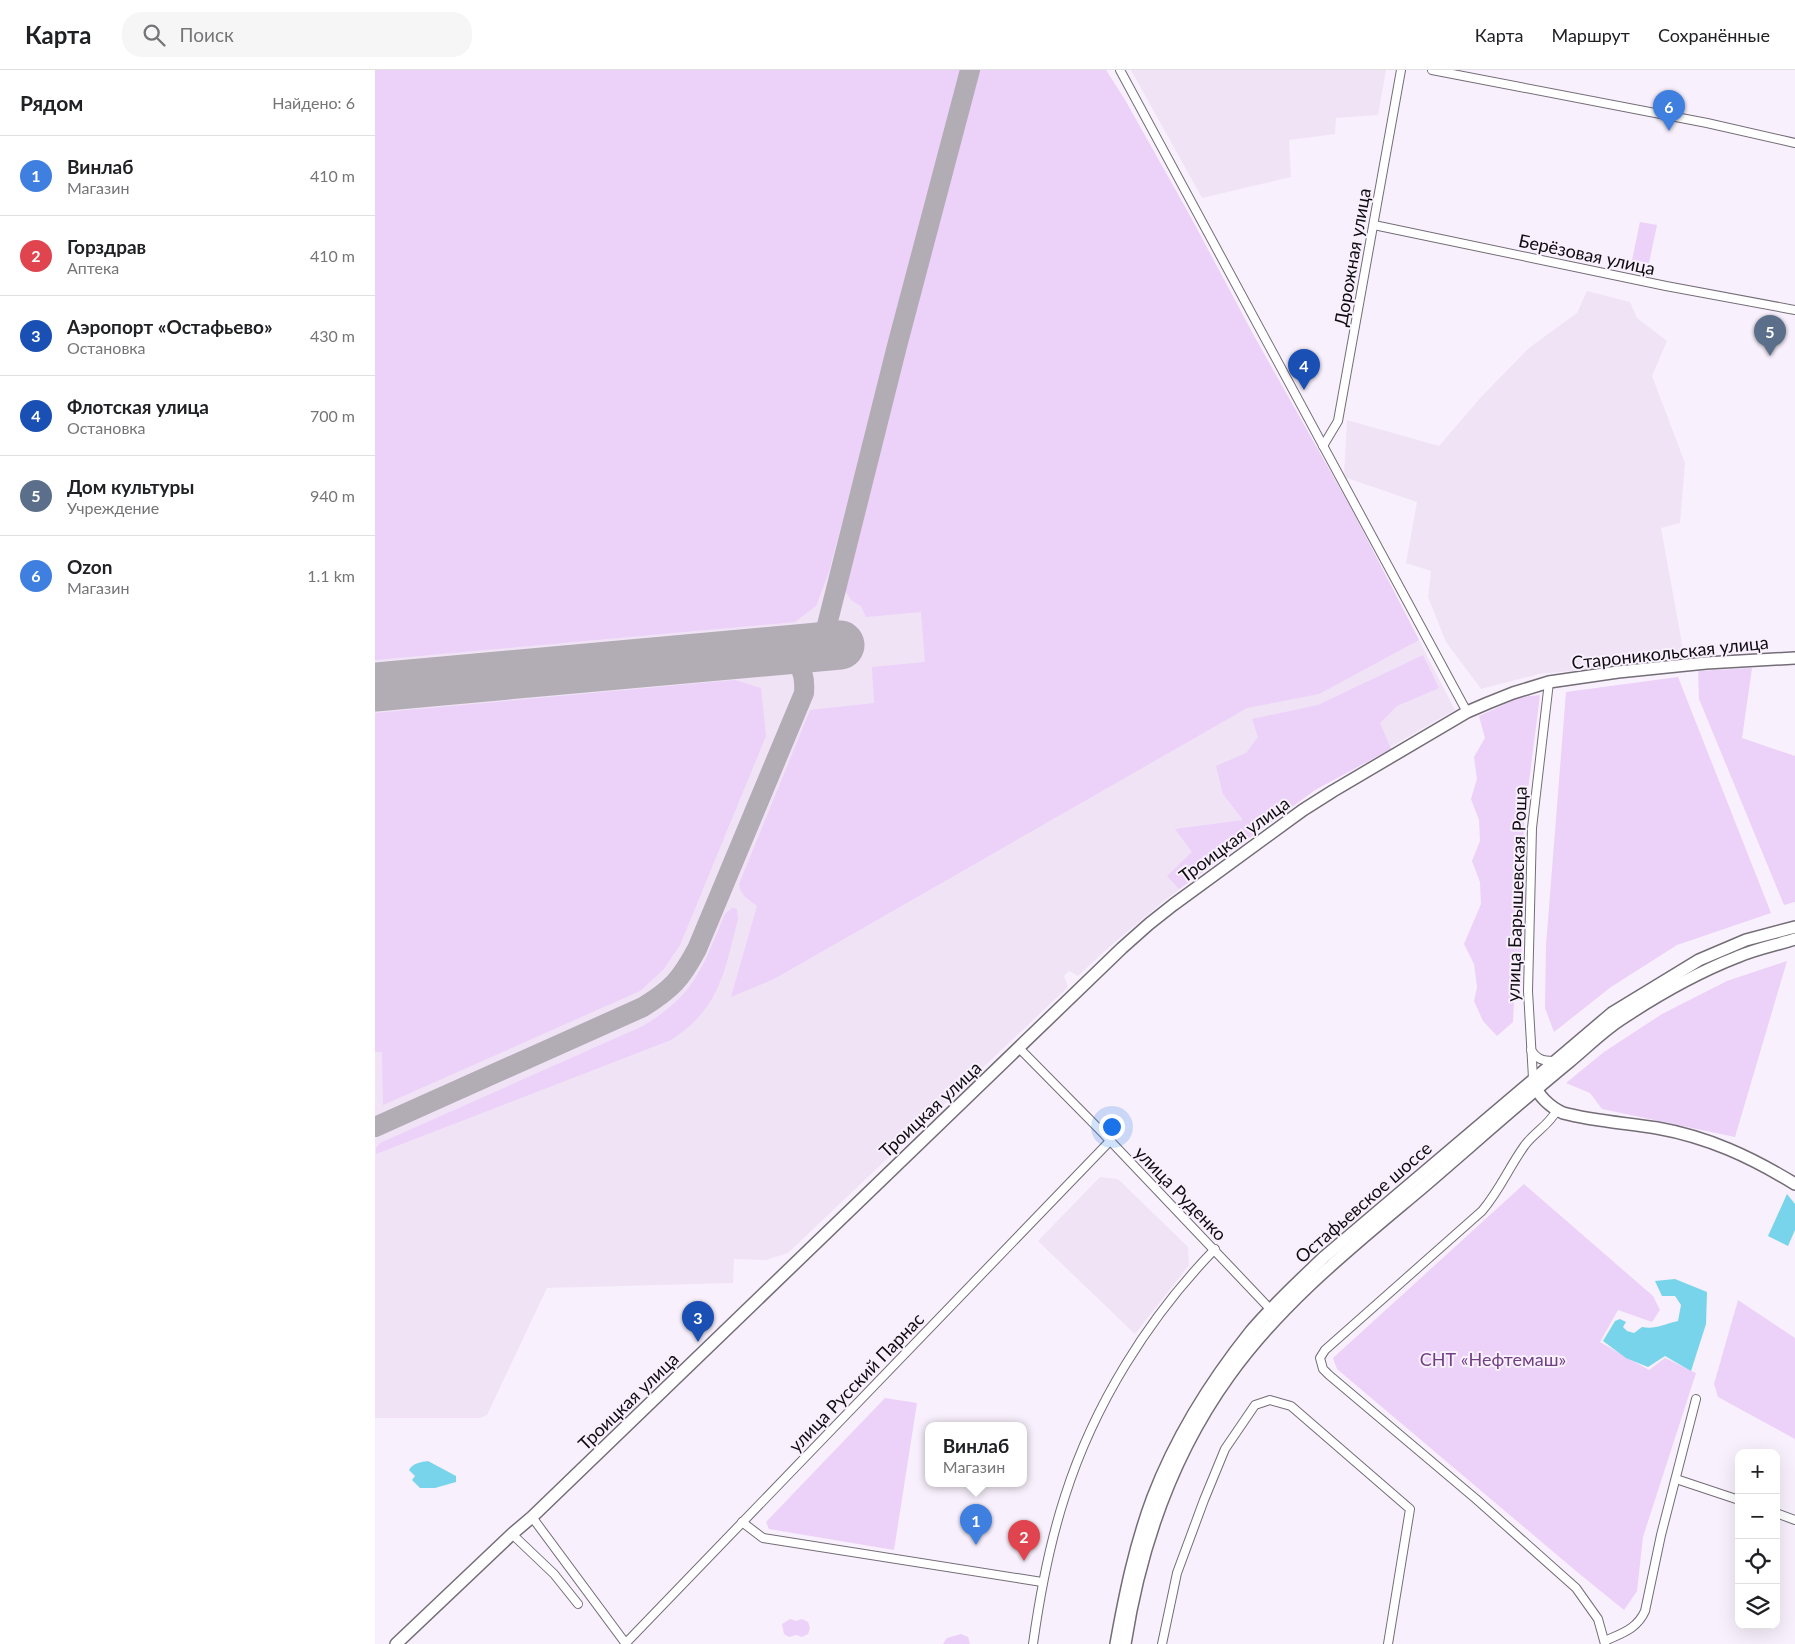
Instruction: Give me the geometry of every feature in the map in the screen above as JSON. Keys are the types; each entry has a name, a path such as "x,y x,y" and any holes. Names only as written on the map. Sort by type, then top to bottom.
{"street":[{"path":"1120,70 1467,712"},
{"name":"Дорожная улица","path":"1323,446 1338,421 1401,70"},
{"path":"1432,70 1707,123 1795,143"},
{"name":"Берёзовая улица","path":"1374,225 1666,286 1795,310"},
{"name":"Староникольская улица","path":"1549,682 1618,672 1706,663 1795,658"},
{"name":"Троицкая улица","path":"396,1644 532,1517 1149,924 1303,810 1333,791 1467,712 1513,693 1549,682"},
{"name":"улица Барышевская Роща","path":"1535,1083 1530,1048 1528,991 1532,828 1549,682"},
{"name":"Остафьевское шоссе","path":"1535,1083 1553,1061 1612,1012 1691,964 1734,945 1795,927"},
{"name":"Остафьевское шоссе","path":"1125,1644 1135,1592 1148,1541 1162,1500 1180,1458 1201,1419 1228,1377 1274,1313 1323,1258 1535,1083 1618,1021 1693,977 1736,957 1795,939"},
{"path":"1530,1048 1537,1058 1553,1061"},
{"name":"улица Руденко","path":"1020,1049 1274,1313"},
{"path":"1535,1083 1541,1096 1557,1110 1569,1115 1680,1133 1714,1142 1757,1161 1795,1184"},
{"path":"1557,1110 1552,1119 1527,1143 1495,1196 1482,1211 1325,1350 1321,1354 1321,1364 1329,1375 1476,1499 1576,1588 1594,1610 1605,1642 1626,1632 1641,1621 1645,1611 1696,1399"},
{"name":"улица Русский Парнас","path":"625,1644 1110,1141"},
{"path":"1033,1644 1042,1582 1065,1495 1079,1457 1104,1403 1129,1360 1153,1324 1191,1276 1215,1250"},
{"name":"Остафьевское шоссе","path":"1116,1644 1139,1538 1153,1497 1171,1454 1218,1375 1251,1331 1274,1313"},
{"path":"1162,1644 1177,1573 1225,1449 1255,1405 1270,1400 1291,1406 1410,1509 1388,1644"},
{"path":"1676,1478 1735,1499"},
{"path":"1780,1515 1795,1520"},
{"path":"532,1517 625,1644"},
{"path":"742,1522 763,1538 1042,1582"},
{"path":"512,1534 554,1574 578,1604"}],"shaded area":[{"path":"375,70 1106,70 1189,214 1254,336 1352,510 1455,710 1315,790 1165,900 1078,976 1069,971 1064,976 1068,987 788,1253 766,1260 734,1259 733,1283 547,1288 487,1415 480,1418 375,1418"},
{"path":"1131,70 1386,70 1378,115 1336,118 1335,134 1289,140 1291,177 1202,198"},
{"path":"1587,291 1630,302 1637,318 1667,341 1652,376 1685,463 1680,523 1661,528 1685,660 1539,674 1481,689 1446,642 1428,597 1431,571 1406,563 1417,502 1344,477 1347,420 1439,446 1482,396 1529,348 1577,313"},
{"path":"1100,1177 1118,1179 1188,1247 1189,1265 1135,1334 1038,1241"}],"green space":[{"path":"375,70 961,70 829,572 816,606 795,622 375,660"},
{"path":"975,70 1106,70 1189,214 1254,336 1352,510 1419,640 1319,694 1247,708 774,979 731,997 757,906 743,894 739,884 810,710 874,703 872,667 925,662 921,612 866,617 861,606 852,601 841,585"},
{"path":"1640,222 1657,225 1649,263 1632,260"},
{"path":"1423,655 1439,688 1397,706 1380,723 1391,749 1315,790 1179,889 1167,876 1192,852 1175,829 1243,820 1223,794 1216,766 1246,753 1258,737 1252,719 1318,705"},
{"path":"1752,668 1742,738 1795,756 1795,902 1784,905 1699,699 1698,671"},
{"path":"1678,677 1771,913 1677,945 1611,987 1554,1032 1545,1008 1546,945 1566,692"},
{"path":"735,680 761,688 766,736 680,945 663,970 640,991 383,1105 382,1052 375,1052 375,713"},
{"path":"1540,695 1524,821 1521,983 1514,1000 1513,1022 1497,1036 1483,1021 1474,1001 1477,987 1474,964 1464,944 1481,904 1480,882 1472,861 1480,841 1479,820 1471,799 1477,779 1474,757 1485,738 1479,716 1521,697"},
{"path":"732,908 737,909 738,919 729,956 718,987 701,1015 688,1028 671,1040 376,1154 376,1148 380,1143 643,1026 661,1014 675,1003 695,978 703,965 725,914"},
{"path":"1787,961 1735,1137 1602,1109 1590,1093 1566,1083 1604,1052 1662,1014 1727,981"},
{"name":"СНТ «Нефтемаш»","path":"1524,1184 1653,1296 1660,1310 1652,1322 1618,1310 1600,1342 1649,1370 1665,1358 1696,1373 1643,1537 1637,1591 1624,1610 1337,1369 1333,1358"},
{"path":"1738,1300 1795,1338 1795,1439 1718,1397 1714,1384"},
{"path":"885,1398 917,1403 894,1550 769,1529 766,1522"},
{"path":"790,1619 796,1621 802,1619 808,1622 810,1628 808,1634 802,1637 796,1635 789,1637 784,1634 782,1624"},
{"path":"961,1634 968,1637 970,1644 943,1644 947,1638"}],"water":[{"path":"1787,1194 1795,1204 1795,1230 1788,1246 1768,1236"},
{"path":"1675,1279 1707,1292 1706,1324 1691,1371 1665,1356 1648,1367 1626,1358 1603,1341 1615,1321 1620,1319 1626,1322 1623,1327 1627,1331 1634,1333 1642,1327 1655,1327 1678,1321 1681,1305 1675,1296 1662,1296 1655,1281"},
{"path":"428,1461 456,1476 456,1482 435,1488 420,1488 412,1480 415,1476 409,1470 415,1464"}],"taxiway":[{"path":"812,647 827,625 897,346 970,70"},
{"path":"375,1127 643,1007 669,989 681,976 697,949 804,693 803,677 798,665 788,656 773,650"}],"runway":[{"path":"375,687 840,645"}],"place":[{"name":"Ozon","path":"1669,131"},
{"name":"Дом культуры","path":"1770,356"},
{"name":"Флотская улица","path":"1304,390"},
{"name":"Аэропорт «Остафьево»","path":"698,1342"},
{"name":"Винлаб","path":"976,1545"},
{"name":"Горздрав","path":"1024,1561"}]}
